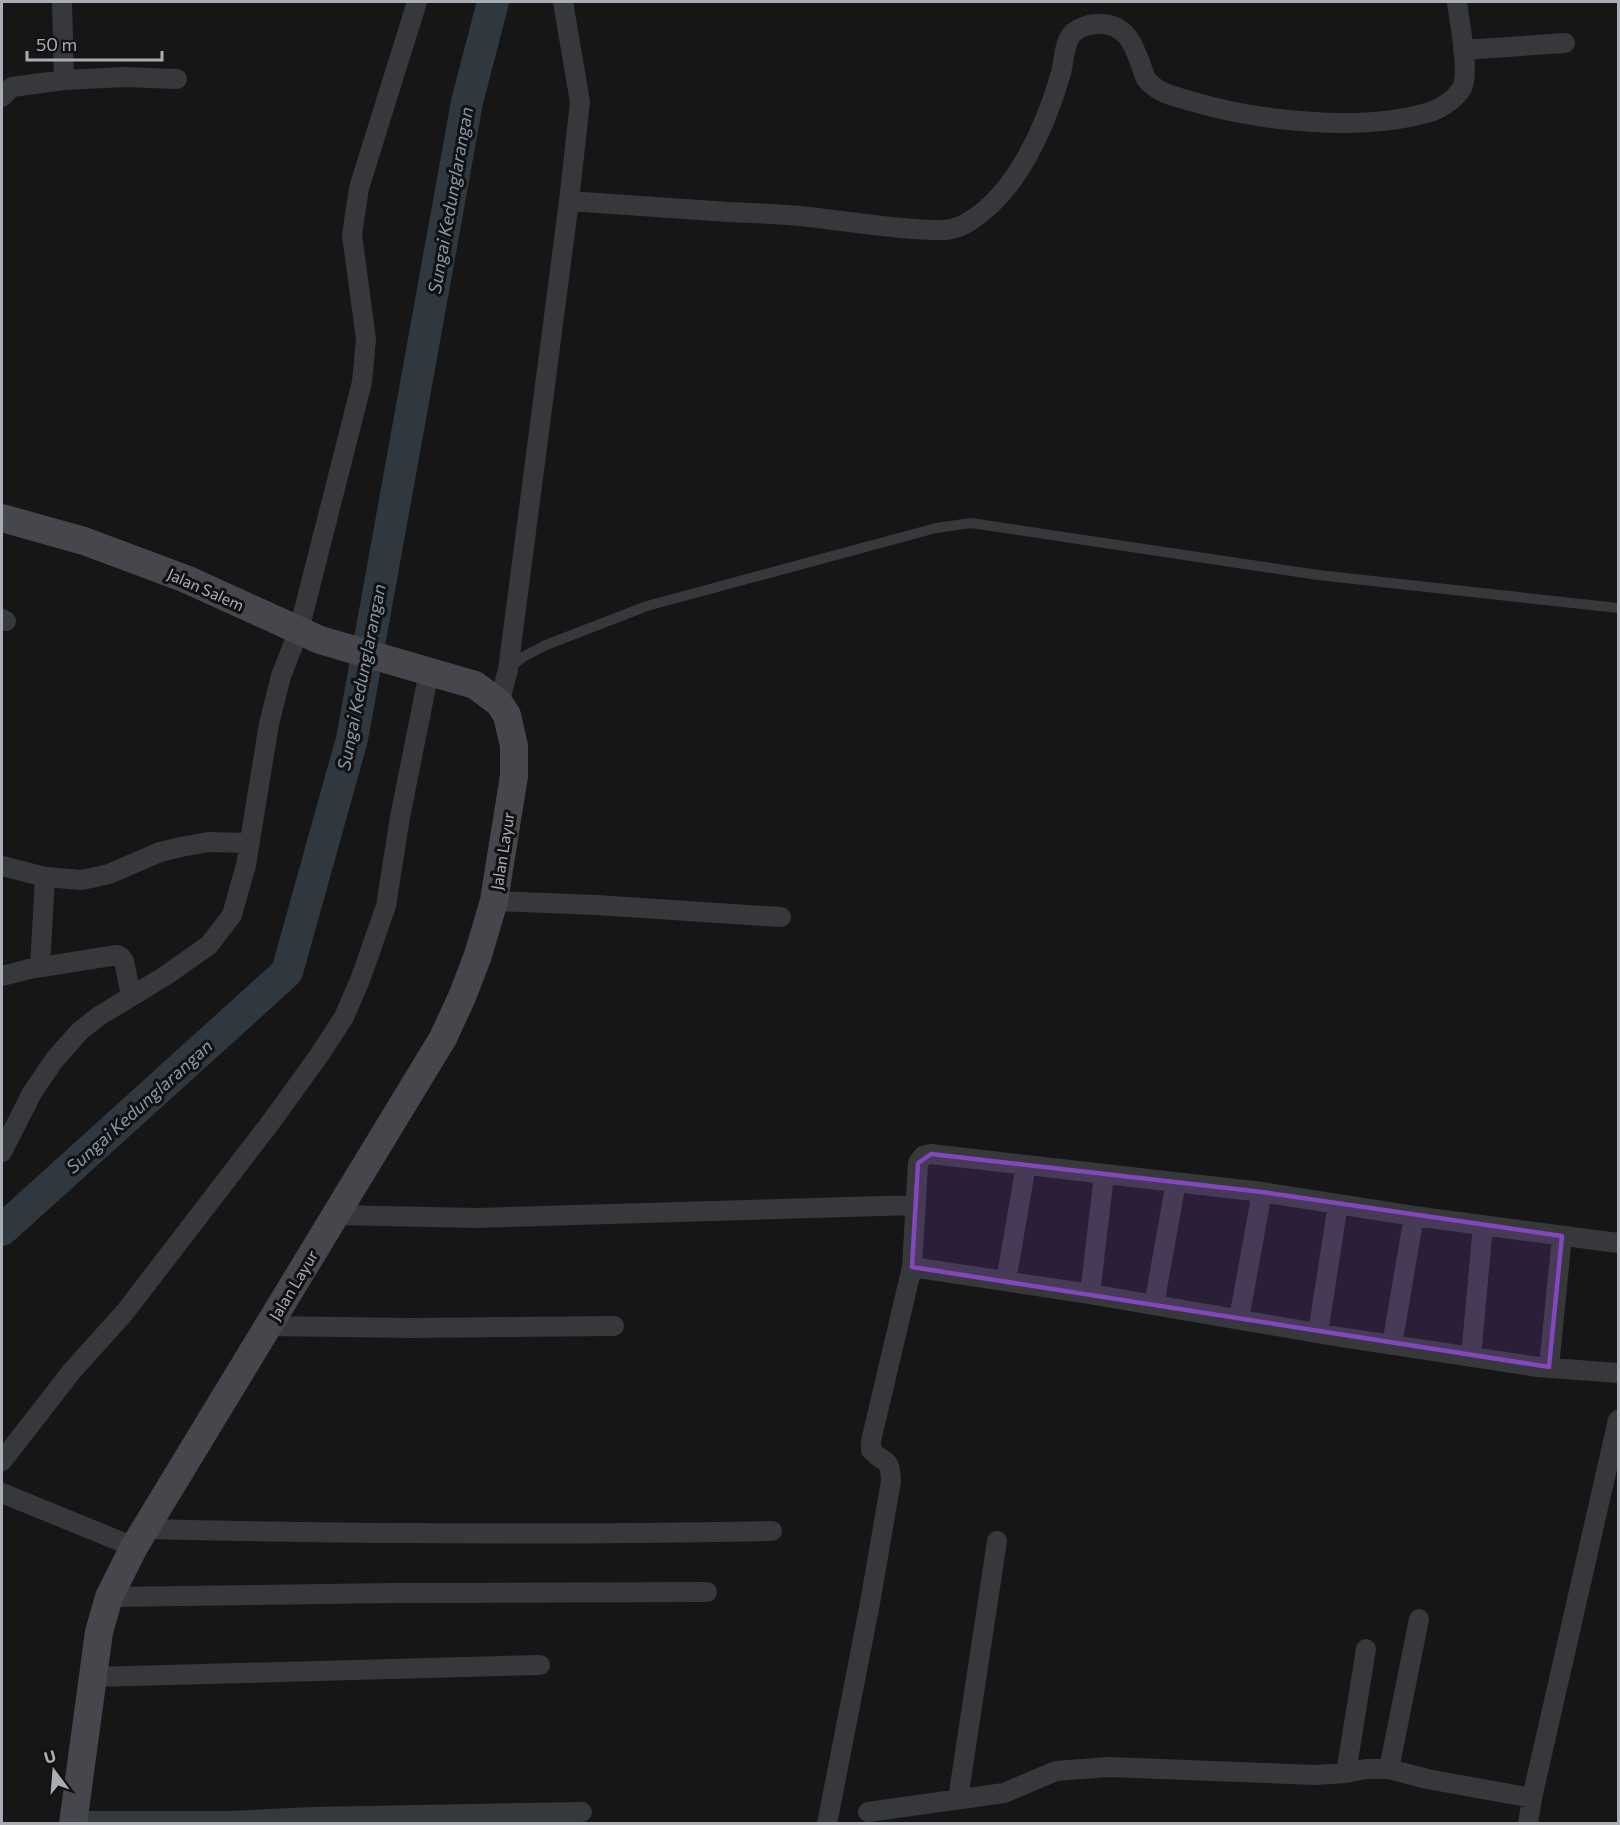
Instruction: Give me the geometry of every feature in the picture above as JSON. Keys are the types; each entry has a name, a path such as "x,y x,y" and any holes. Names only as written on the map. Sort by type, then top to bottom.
{"street":[{"path":"62,2 64,80"},
{"path":"2,1152 32,1093 55,1059 80,1031 99,1016 165,976 209,945 232,915 246,865 269,724 280,676 309,635 362,382 366,339 352,236 359,188 417,2"},
{"path":"499,703 508,670 580,102 563,2"},
{"path":"569,201 809,217 886,227 947,230 968,223 983,213 1012,181 1047,115 1071,35 1089,25 1099,23 1117,27 1126,33 1146,79 1155,89 1212,107 1254,116 1330,123 1387,121 1428,113 1439,108 1457,95 1463,86 1466,70 1457,2"},
{"path":"1463,50 1565,43"},
{"path":"2,97 12,87 64,80 125,77 177,79"},
{"name":"Jalan Salem","path":"2,518 84,542 186,579 309,635 475,685 499,703"},
{"path":"2,1461 72,1371 125,1312 271,1122 344,1017 360,980 386,906 419,669"},
{"name":"Jalan Layur","path":"73,1822 99,1632 109,1597 139,1538 443,1038 478,955 494,901 514,776 514,746 507,715 499,703"},
{"path":"2,866 45,877 82,880 109,874 160,852 181,847 208,842 250,843"},
{"path":"40,967 45,877"},
{"path":"494,901 781,917"},
{"path":"2,976 40,967 117,955 124,961 131,996"},
{"path":"827,1824 891,1481 890,1469 885,1459 871,1450 912,1267 918,1163 923,1156 931,1154 1262,1192 1414,1216 1618,1243"},
{"path":"1006,1281 1026,1165"},
{"path":"1090,1294 1104,1175"},
{"path":"1154,1305 1176,1182"},
{"path":"1239,1319 1262,1192"},
{"path":"1318,1333 1338,1204"},
{"path":"335,1215 477,1218 915,1205"},
{"path":"1392,1345 1414,1216"},
{"path":"1471,1357 1483,1225"},
{"path":"1549,1367 1562,1236"},
{"path":"912,1267 1471,1357 1618,1373"},
{"path":"268,1326 412,1328 614,1326"},
{"path":"1528,1824 1618,1420"},
{"path":"2,1493 139,1538 255,1532 610,1534 772,1531"},
{"path":"958,1799 997,1541"},
{"path":"109,1597 707,1592"},
{"path":"1389,1769 1419,1619"},
{"path":"1346,1773 1366,1649"},
{"path":"93,1677 540,1665"},
{"path":"868,1812 1004,1793 1056,1771 1109,1767 1315,1775 1366,1769 1389,1769 1427,1779 1532,1798"},
{"path":"73,1822 228,1821 313,1817 582,1812"}],"lane":[{"path":"508,670 523,657 546,645 647,606 936,528 970,523 1318,575 1618,608"}],"highlighted area":[{"path":"931,1154 1262,1192 1562,1236 1549,1367 912,1267 918,1163"}],"waterway":[{"name":"Sungai Kedunglarangan","path":"2,1230 287,972 352,739 467,102 493,2"}]}
